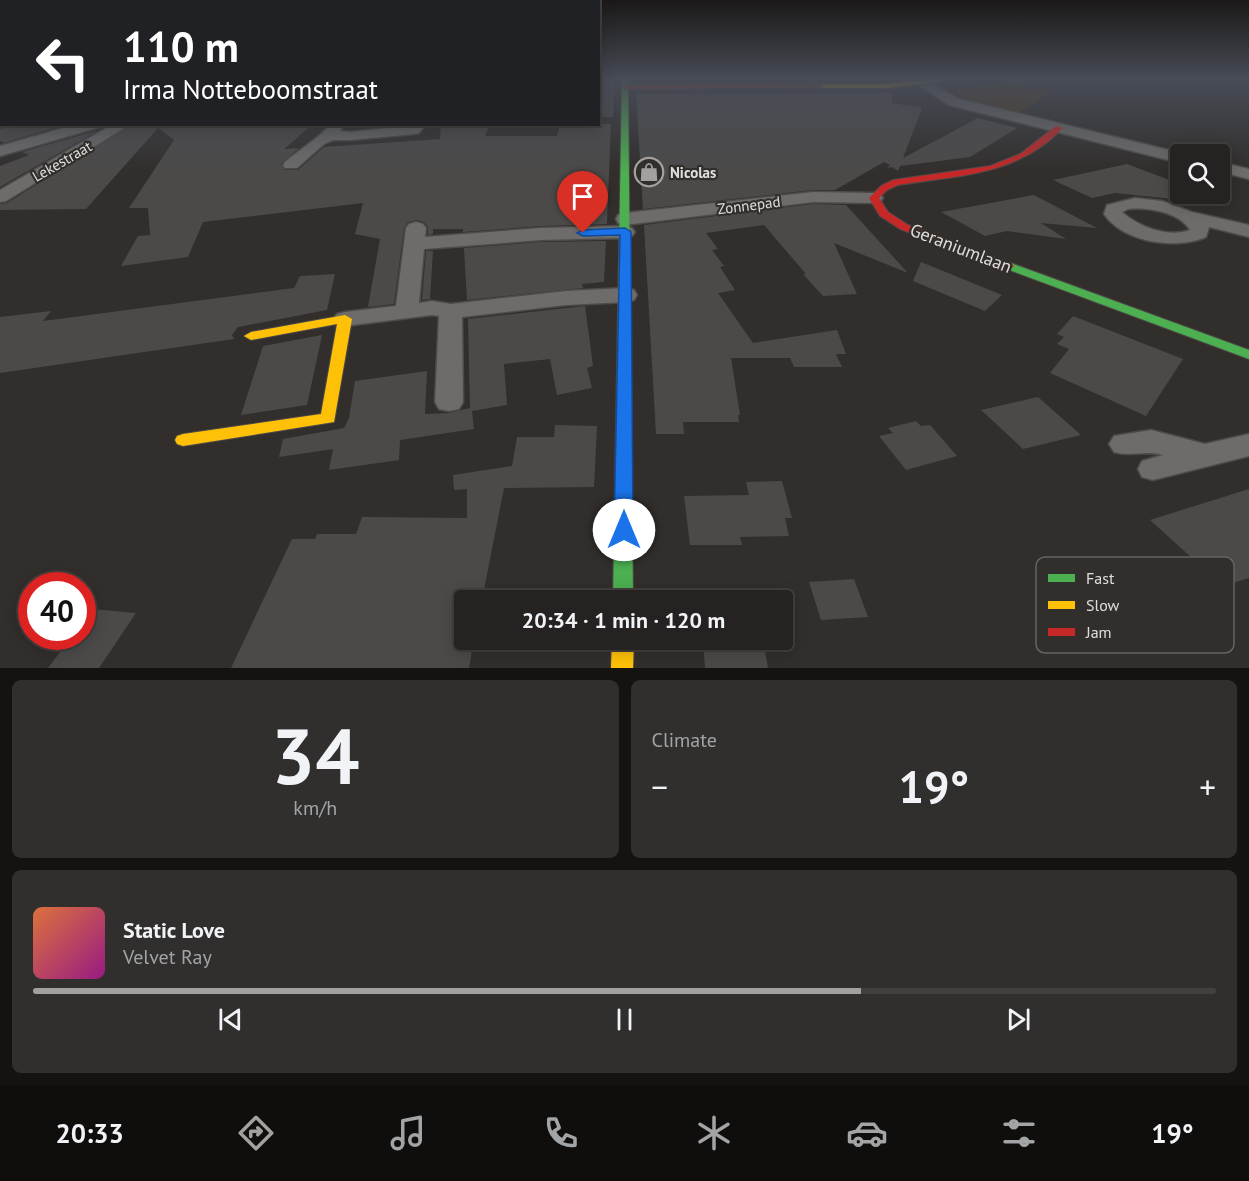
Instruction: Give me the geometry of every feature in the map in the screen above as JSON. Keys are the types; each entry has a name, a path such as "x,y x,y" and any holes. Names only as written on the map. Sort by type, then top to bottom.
{"street":[{"path":"623,590 625,110"},
{"path":"987,110 1170,156"},
{"path":"0,151 88,126"},
{"name":"Lekestraat","path":"0,197 121,126"},
{"path":"291,165 334,130 402,133 414,130 417,126"},
{"path":"874,198 880,190 896,182 992,168 1023,156 1059,128"},
{"path":"1230,169 1249,174"},
{"name":"Zonnepad","path":"407,312 415,236 541,234 625,225 813,197 874,198"},
{"name":"Geraniumlaan","path":"874,198 879,211 909,230 1249,355"},
{"path":"1186,216 1249,231"},
{"path":"251,336 345,318 432,308 451,311 566,298 626,295"},
{"path":"449,402 451,311"},
{"path":"183,440 328,418 345,318"},
{"path":"1124,444 1151,441 1204,455"},
{"path":"1153,469 1249,445"},
{"path":"622,650 622,668"}],"shaded area":[{"path":"1007,110 1023,110 1019,113"}],"building":[{"path":"600,110 613,110 613,117 600,117"},
{"path":"637,110 921,110 903,158 978,118 1017,128 970,157 900,166 898,171 892,167 887,168 890,165 884,162 835,190 813,190 643,209"},
{"path":"611,124 607,224 463,232 463,229 433,229 433,234 428,235 428,227 424,222 417,220 408,222 404,228 394,304 368,307 380,239 355,234 363,203 203,222 188,257 121,266 138,236 150,235 148,208 129,208 174,140 158,128 86,209 0,210 0,204 7,203 130,126 311,126 284,149 299,148 281,164 285,170 298,170 324,147 440,139 441,126 489,126 485,136 557,136 560,126"},
{"path":"11,126 60,126 4,143 0,141 0,129"},
{"path":"99,130 0,187 0,166 29,155 22,152"},
{"path":"1127,164 1170,180 1170,199 1115,193 1092,198 1053,180"},
{"path":"1034,195 1097,228 1041,223 1066,239 1007,231 985,236 941,212"},
{"path":"813,204 846,205 908,273 834,243 857,294 823,296 764,225 706,233 718,249 712,250 724,266 720,267 735,290 718,293 753,343 837,330 846,354 836,354 842,367 794,367 790,358 731,358 740,415 738,415 739,422 683,422 684,434 656,434 644,225"},
{"path":"606,241 604,282 582,284 583,288 467,300 464,248 541,242"},
{"path":"426,251 433,251 430,299 422,300"},
{"path":"921,262 1002,295 985,311 913,281"},
{"path":"335,274 327,310 238,327 232,335 234,339 0,373 0,317 51,311 43,321 294,288 300,276"},
{"path":"585,306 593,366 587,368 592,388 557,395 550,359 504,364 507,405 472,411 474,429 400,440 399,460 329,470 333,449 279,457 283,439 344,428 349,418 355,381 427,371 425,414 449,413 470,408 468,319"},
{"path":"1073,316 1183,359 1146,416 1050,373 1069,349 1057,344 1064,337 1057,334"},
{"path":"322,335 307,405 241,415 263,346"},
{"path":"1038,397 1081,435 1023,449 981,410"},
{"path":"916,421 921,426 930,425 957,456 906,470 879,436 893,433 888,428"},
{"path":"555,425 597,426 594,487 504,488 484,590 454,590 454,650 472,650 469,668 231,668 292,539 315,539 317,534 356,534 362,517 467,518 467,489 454,490 453,475 512,466 517,437 554,437"},
{"path":"782,481 792,518 785,518 789,536 740,537 742,545 690,545 684,496 749,495 746,482"},
{"path":"1249,489 1249,578 1234,583 1234,557 1191,557 1150,520"},
{"path":"854,579 868,617 821,620 809,582"},
{"path":"96,609 136,613 99,668 48,668 62,650 96,650"},
{"path":"704,650 765,650 768,668 705,668"}],"traffic: fast":[{"path":"623,590 625,110"},
{"path":"1008,266 1249,355"}],"traffic: slow":[{"path":"183,440 328,418 345,319 251,336"},
{"path":"622,668 623,650"}],"traffic: jam":[{"path":"1008,266 904,227 884,214 874,198 884,188 896,182 992,168 1023,156 1059,128"}],"place":[{"name":"Nicolas","path":"649,172"}],"route":[{"path":"583,233 625,232 624,530"}]}
